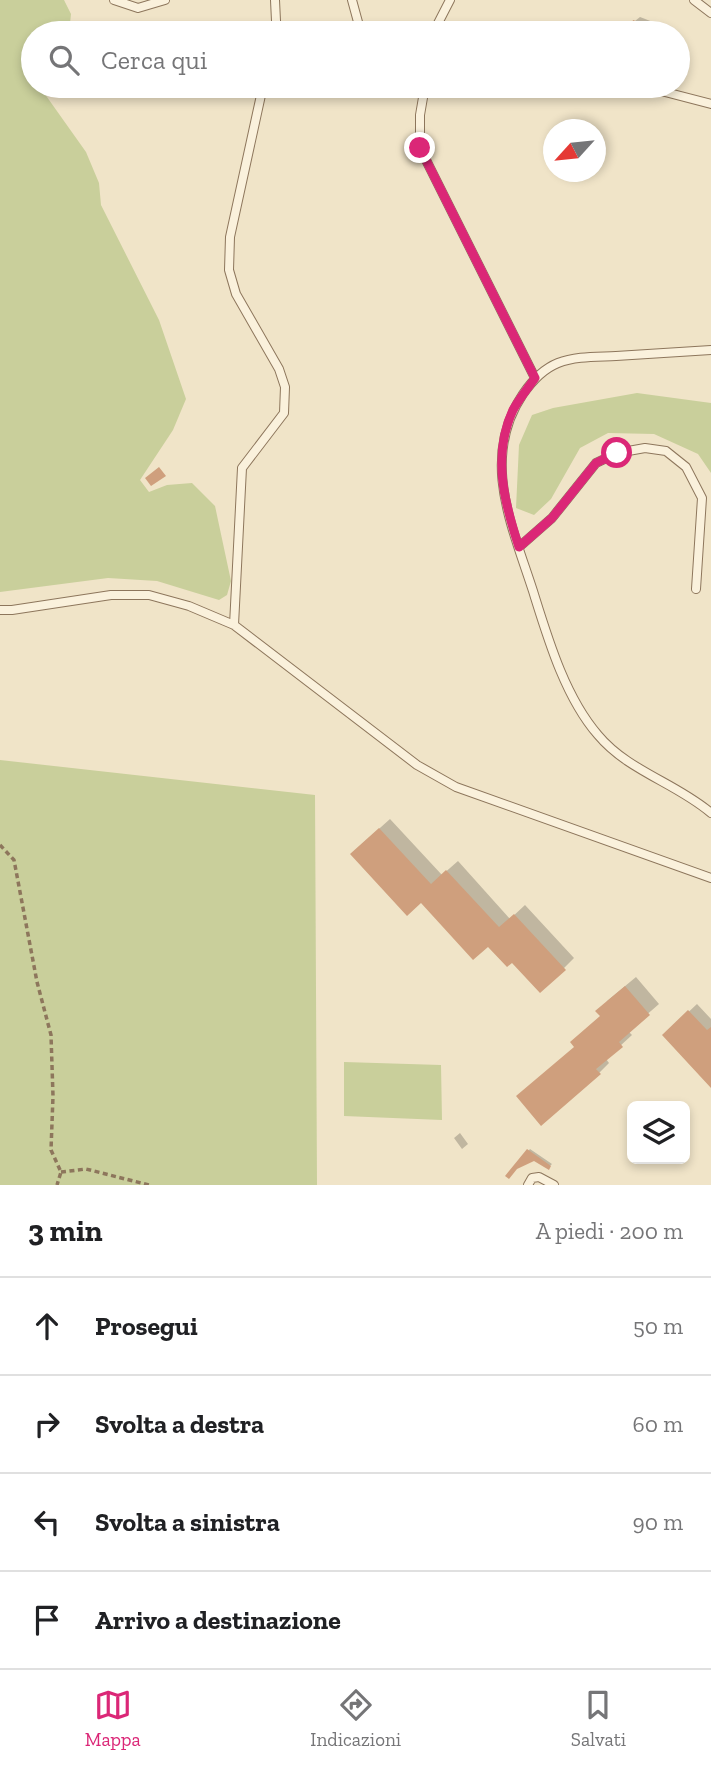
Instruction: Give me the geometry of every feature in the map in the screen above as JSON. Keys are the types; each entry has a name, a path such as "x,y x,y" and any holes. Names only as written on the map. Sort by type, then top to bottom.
{"lane":[{"path":"114,0 138,8 165,0"},
{"path":"275,0 276,21"},
{"path":"352,0 358,21"},
{"path":"440,21 450,0"},
{"path":"694,0 711,13"},
{"path":"234,625 242,468 284,413 285,387 279,369 236,294 229,270 230,237 260,98"},
{"path":"423,98 420,148 535,378"},
{"path":"688,98 711,104"},
{"path":"711,350 587,358 557,363 535,378 514,408 504,434 502,467 505,503 545,628 576,704 597,734 615,753 711,813"},
{"path":"519,547 552,518 596,463 617,453 645,448 666,451 686,467 702,498 696,589"},
{"path":"0,610 111,595 149,595 189,606 234,625 417,765 456,787 711,878"},
{"path":"528,1185 532,1178 539,1177 554,1185"}],"path":[{"path":"0,845 14,860 37,982 51,1035 51,1150 61,1172 57,1185"},
{"path":"61,1172 86,1169 149,1185"}],"green space":[{"path":"0,0 64,0 71,14 70,21 21,21 21,98 48,98 86,152 99,183 101,205 159,320 186,399 173,430 140,480 149,492 167,485 192,483 215,506 231,581 227,595 219,600 157,581 108,578 0,592"},
{"path":"637,393 711,403 711,473 698,454 654,434 608,433 580,448 551,499 534,515 516,508 519,445 532,415 553,408"},
{"path":"0,760 315,795 317,1185 0,1185"},
{"path":"344,1062 441,1065 442,1120 344,1116"}],"building":[{"path":"159,467 166,476 151,486 145,478"},
{"path":"379,828 431,884 446,870 499,927 514,914 566,970 540,993 512,963 507,967 488,947 473,960 421,903 407,916 350,854"},
{"path":"625,986 650,1015 619,1042 623,1047 596,1069 601,1074 541,1126 516,1096 574,1047 570,1042 600,1016 595,1011"},
{"path":"688,1010 707,1030 711,1027 711,1088 662,1035"},
{"path":"527,1149 551,1166 549,1170 534,1161 517,1169 509,1179 505,1176"}],"route":[{"path":"420,148 428,169 535,378 514,408 504,434 502,467 505,503 519,547 552,518 596,463 617,453"}]}
